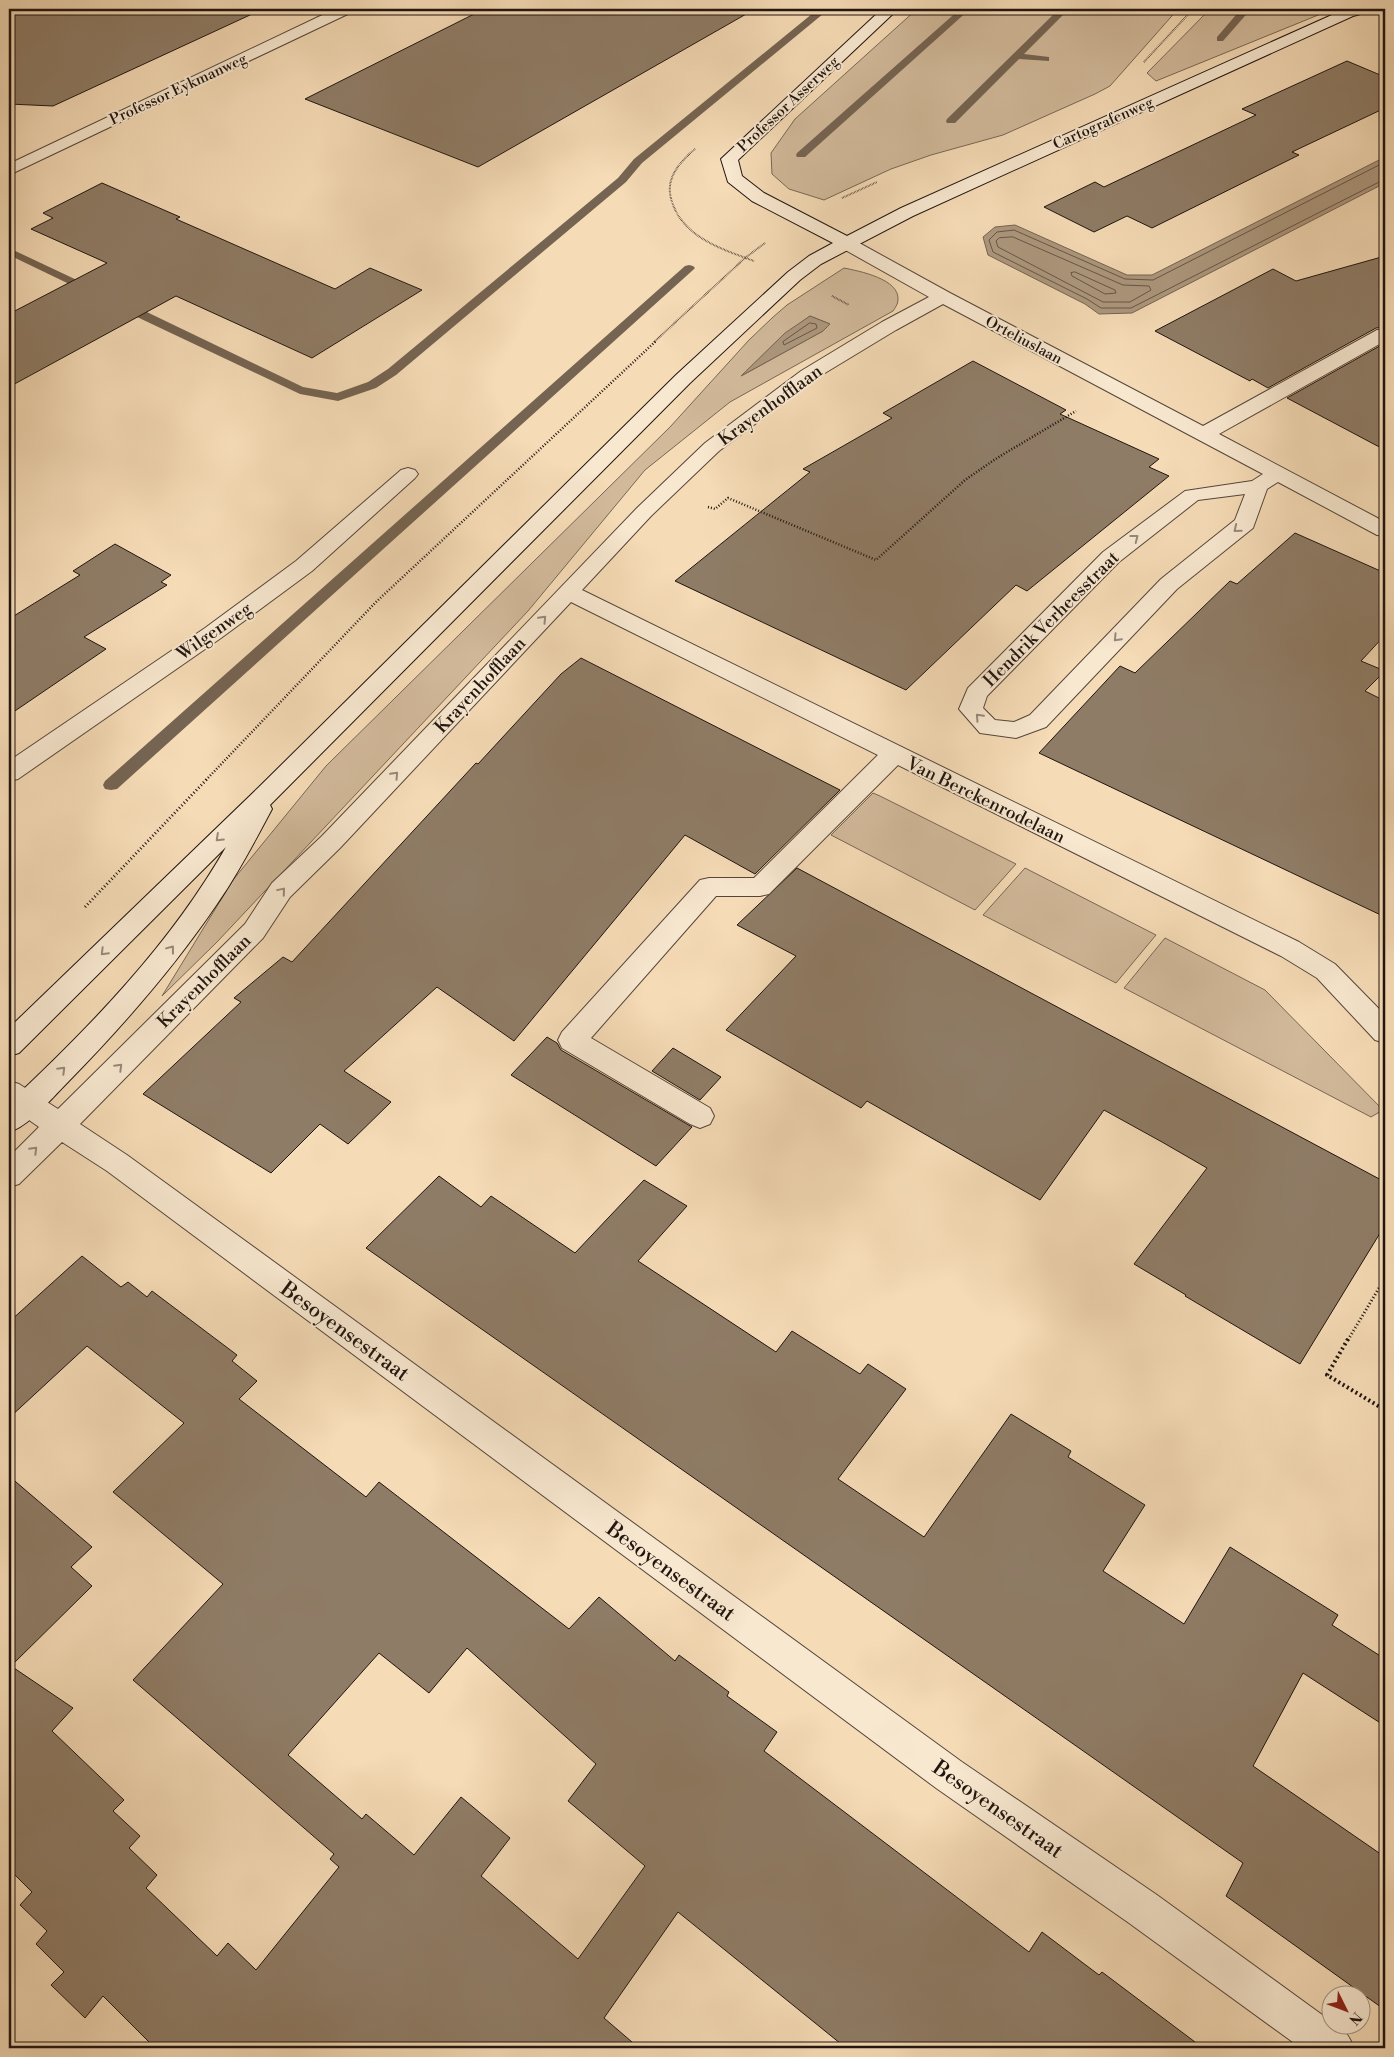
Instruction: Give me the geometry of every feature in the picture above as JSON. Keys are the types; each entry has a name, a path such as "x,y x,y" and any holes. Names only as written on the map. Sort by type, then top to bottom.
{"street":[{"name":"Professor Eykmanweg","path":"9,170 347,9"},
{"name":"Professor Asserweg","path":"846,243 758,196 734,178 730,159 890,9"},
{"name":"Cartografenweg","path":"846,243 916,208 1339,17 1363,9"},
{"name":"Orteliuslaan","path":"846,243 943,297 1385,530"},
{"path":"9,1045 268,793 683,379 794,276 815,260 846,243"},
{"name":"Krayenhofflaan","path":"9,1175 254,931 281,890 331,842 568,592 712,447 808,375 889,326 943,297"},
{"path":"1204,434 1384,334"},
{"name":"Hendrik Verheesstraat","path":"1258,486 1245,523 1169,584 1038,721 1016,730 988,727 971,708 976,693 1119,551 1192,495 1258,486 1278,473"},
{"name":"Wilgenweg","path":"9,773 213,632 296,572 408,474"},
{"name":"Van Berckenrodelaan","path":"568,592 1290,948 1326,972 1385,1032"},
{"path":"700,1116 572,1040 709,887 760,887 894,754"},
{"path":"15,1106 104,1028 154,971 202,907 242,844 268,793"},
{"name":"Besoyensestraat","path":"15,1106 59,1125 117,1163 948,1776 1143,1909 1334,2048"}],"path":[{"path":"1144,63 1193,9"},
{"path":"84,908 376,602 746,258"},
{"path":"664,494 715,509 728,498 876,560 965,480 997,458 1116,388"},
{"path":"1385,1278 1327,1375 1385,1410"}],"shaded area":[{"path":"917,9 1178,9 1110,86 1095,94 1003,135 931,155 891,169 824,200 789,189 772,174 771,153 795,119"},
{"path":"1210,9 1333,9 1156,81 1147,73"},
{"path":"844,268 886,281 897,293 898,300 893,311 730,402 645,470 528,611 217,942 162,996 233,880 326,766 670,427 749,340 787,305","holes":["810,316 830,324 823,331 743,375 778,340"]},
{"path":"873,793 1016,864 975,910 831,835"},
{"path":"1025,868 1156,935 1116,983 983,915"},
{"path":"1165,938 1265,990 1383,1110 1371,1117 1124,988"}],"water":[{"path":"1385,157 1385,183 1132,313 1099,314 1085,304 988,255 983,237 995,227 1015,225 1127,275 1152,275"},
{"path":"810,316 830,324 823,331 741,376 785,333"}],"building":[{"path":"9,9 263,9 53,106 9,104"},
{"path":"484,9 755,9 478,167 305,99"},
{"path":"1347,61 1385,77 1385,108 1292,152 1299,155 1152,228 1127,216 1094,232 1044,207 1095,182 1104,187 1256,115 1242,109"},
{"path":"102,183 180,217 176,219 335,289 370,268 422,290 312,358 176,296 9,387 9,314 107,263 31,229 53,218 43,213"},
{"path":"1385,256 1385,327 1376,328 1268,388 1252,379 1250,381 1155,331 1273,269 1296,281"},
{"path":"1385,343 1385,450 1287,398"},
{"path":"973,361 1066,410 1060,414 1159,459 1149,467 1169,476 1027,591 1016,585 906,690 675,581 810,472 803,469 892,418 883,413"},
{"path":"1295,533 1385,573 1385,635 1361,661 1385,671 1365,691 1385,701 1385,917 1039,753 1120,666 1135,673 1230,581 1237,584"},
{"path":"115,544 171,575 161,582 167,585 84,637 106,649 9,715 9,619 80,575 73,571"},
{"path":"581,658 840,790 755,874 685,835 514,1041 437,987 344,1071 391,1102 348,1144 320,1124 271,1173 143,1094 241,1002 234,998 283,957 292,962 476,763 478,764 561,674"},
{"path":"797,868 1385,1182 1385,1225 1300,1364 1134,1264 1207,1168 1104,1110 1040,1200 867,1101 861,1108 726,1030 796,956 737,925"},
{"path":"547,1037 557,1043 561,1050 692,1127 656,1166 511,1075"},
{"path":"673,1048 721,1077 700,1100 652,1071"},
{"path":"439,1176 481,1207 491,1196 575,1253 644,1180 687,1206 638,1261 776,1352 792,1331 860,1374 868,1364 906,1389 838,1479 924,1537 1011,1414 1071,1451 1068,1457 1145,1505 1103,1571 1184,1624 1230,1547 1338,1615 1332,1625 1385,1659 1385,1726 1303,1673 1253,1766 1385,1857 1385,2010 1372,2001 1372,1984 1349,1984 1226,1896 1243,1863 366,1248"},
{"path":"82,1256 121,1287 128,1282 147,1297 152,1291 237,1355 232,1361 257,1381 239,1399 366,1497 379,1482 569,1629 599,1597 675,1661 679,1655 729,1692 727,1696 777,1732 764,1751 1029,1952 1042,1932 1099,1975 1102,1972 1203,2048 846,2048 678,1912 604,2018 639,2048 155,2048 103,1996 85,2018 51,1985 64,1972 36,1944 47,1931 20,1905 32,1892 9,1869 9,1476 92,1547 71,1567 92,1586 11,1666 73,1708 52,1731 124,1800 113,1811 140,1836 129,1848 157,1875 146,1888 217,1956 228,1943 256,1970 339,1867 330,1859 334,1854 133,1680 223,1584 113,1492 184,1423 87,1346 9,1418 9,1322","holes":["467,1648 596,1764 568,1801 645,1866 578,1959 481,1876 510,1838 461,1797 414,1855 366,1814 362,1819 288,1755 379,1653 429,1693"]}],"waterway":[{"path":"122,305 300,390 338,397 372,385 392,372 622,180 638,161 824,9"},
{"path":"801,155 965,9"},
{"path":"1017,56 1064,9"},
{"path":"1220,39 1246,9"},
{"path":"951,121 1017,56"},
{"path":"1017,56 1045,59"},
{"path":"9,251 94,292"},
{"path":"111,785 689,268"}]}
